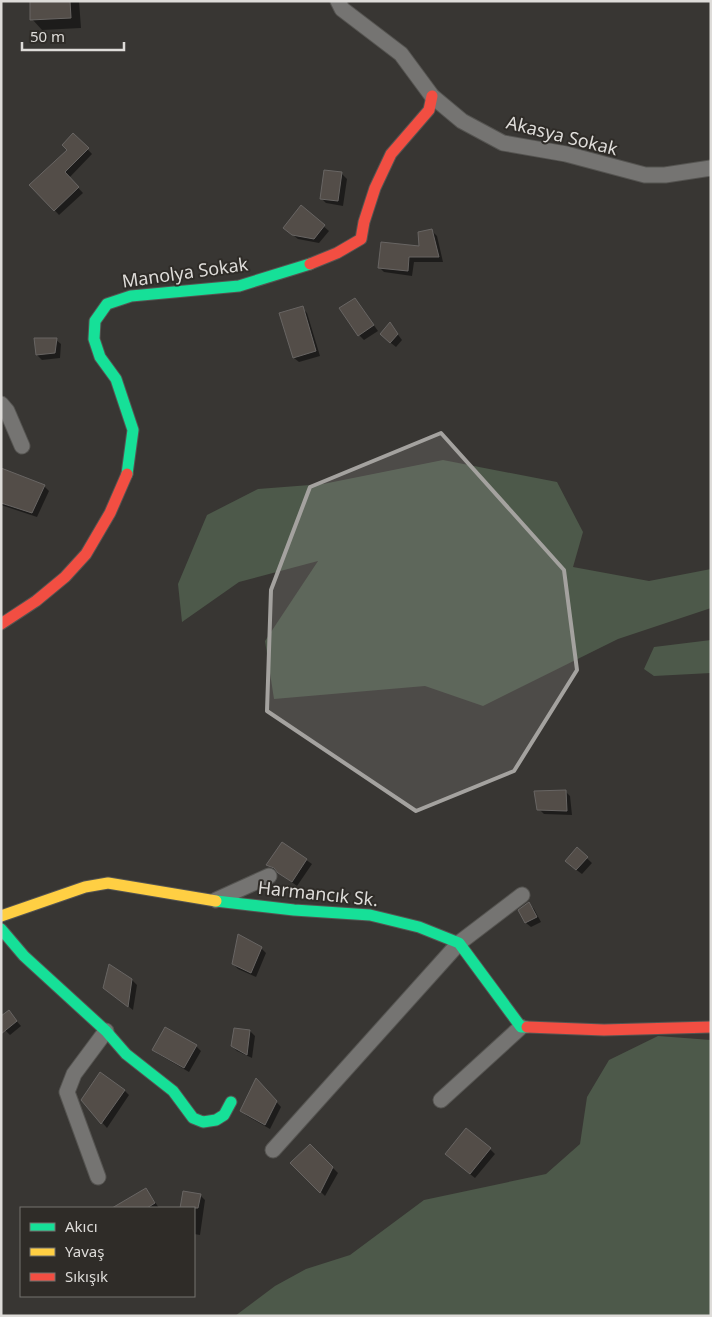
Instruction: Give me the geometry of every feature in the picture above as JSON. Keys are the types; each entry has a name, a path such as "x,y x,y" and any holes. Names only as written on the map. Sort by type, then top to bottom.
{"street":[{"name":"Akasya Sokak","path":"338,1 342,9 401,54 432,96 462,121 503,143 566,154 645,175 665,175 711,168"},
{"name":"Manolya Sokak","path":"1,624 65,577 86,554 110,512 128,471 133,430 116,379 100,357 94,339 96,321 107,304 131,296 239,286 300,268 361,239 364,222 375,188 391,154 429,110 432,96"},
{"path":"1,404 7,412 22,446"},
{"path":"215,901 269,876"},
{"name":"Harmancık Sk.","path":"1,916 84,887 108,883 215,901 294,910 370,915 419,927 459,943"},
{"path":"273,1150 459,943 522,895"},
{"path":"1,929 24,956 106,1031 126,1054 173,1091 193,1118 204,1122 216,1120 224,1115 231,1102"},
{"path":"459,943 521,1027"},
{"path":"441,1100 521,1027 604,1030 711,1027"},
{"path":"98,1177 67,1092 74,1074 106,1031"}],"highlighted area":[{"path":"441,433 564,570 577,670 514,771 416,811 267,711 271,590 310,487"}],"green space":[{"path":"443,460 557,482 583,532 573,567 649,581 711,569 711,608 618,639 483,706 425,686 274,699 265,641 318,561 239,582 182,622 178,584 207,515 258,489 323,484"},
{"path":"711,640 711,673 654,676 644,669 654,647"},
{"path":"658,1036 711,1040 711,1316 235,1316 275,1286 306,1269 350,1255 424,1200 546,1174 580,1144 587,1097 609,1060"}],"building":[{"path":"30,1 70,1 71,18 30,20"},
{"path":"73,133 89,148 65,172 79,187 54,211 29,185 67,150 62,145"},
{"path":"324,170 342,172 338,201 320,199"},
{"path":"301,205 325,225 314,239 292,235 283,228"},
{"path":"432,229 439,257 409,257 408,271 378,268 381,242 419,246 418,232"},
{"path":"355,298 374,325 358,336 339,308"},
{"path":"303,306 316,351 293,358 279,313"},
{"path":"390,322 398,334 390,343 380,334"},
{"path":"34,338 57,338 55,353 36,355"},
{"path":"1,468 45,485 32,513 1,503"},
{"path":"566,790 567,811 537,810 534,791"},
{"path":"282,842 307,859 292,882 274,868 266,865"},
{"path":"577,847 588,857 576,870 565,861"},
{"path":"529,902 537,917 525,923 518,910"},
{"path":"238,934 262,947 251,973 232,964"},
{"path":"109,964 132,979 128,1007 103,988"},
{"path":"9,1010 17,1021 1,1034 1,1016"},
{"path":"165,1027 197,1045 184,1068 152,1050"},
{"path":"234,1028 250,1030 247,1055 231,1046"},
{"path":"100,1072 125,1090 101,1124 81,1100"},
{"path":"256,1078 277,1101 265,1125 240,1111"},
{"path":"466,1128 491,1148 470,1174 445,1154"},
{"path":"310,1144 333,1167 320,1193 290,1163"},
{"path":"146,1188 155,1203 149,1207 114,1207"},
{"path":"183,1191 201,1194 198,1208 180,1207"}],"traffic: fast":[{"path":"127,474 133,430 116,379 100,357 94,339 95,321 107,304 131,296 239,286 310,264"},
{"path":"216,901 294,910 370,915 419,927 459,943 521,1027 527,1027"},
{"path":"1,929 24,956 106,1031 126,1054 173,1091 193,1118 203,1122 216,1120 224,1115 231,1102"}],"traffic: slow":[{"path":"1,916 85,887 108,883 216,901"}],"traffic: jam":[{"path":"310,264 337,253 361,239 364,222 375,188 391,154 429,110 432,96"},
{"path":"1,624 36,601 65,577 86,554 110,513 127,474"},
{"path":"527,1027 604,1030 711,1027"}]}
